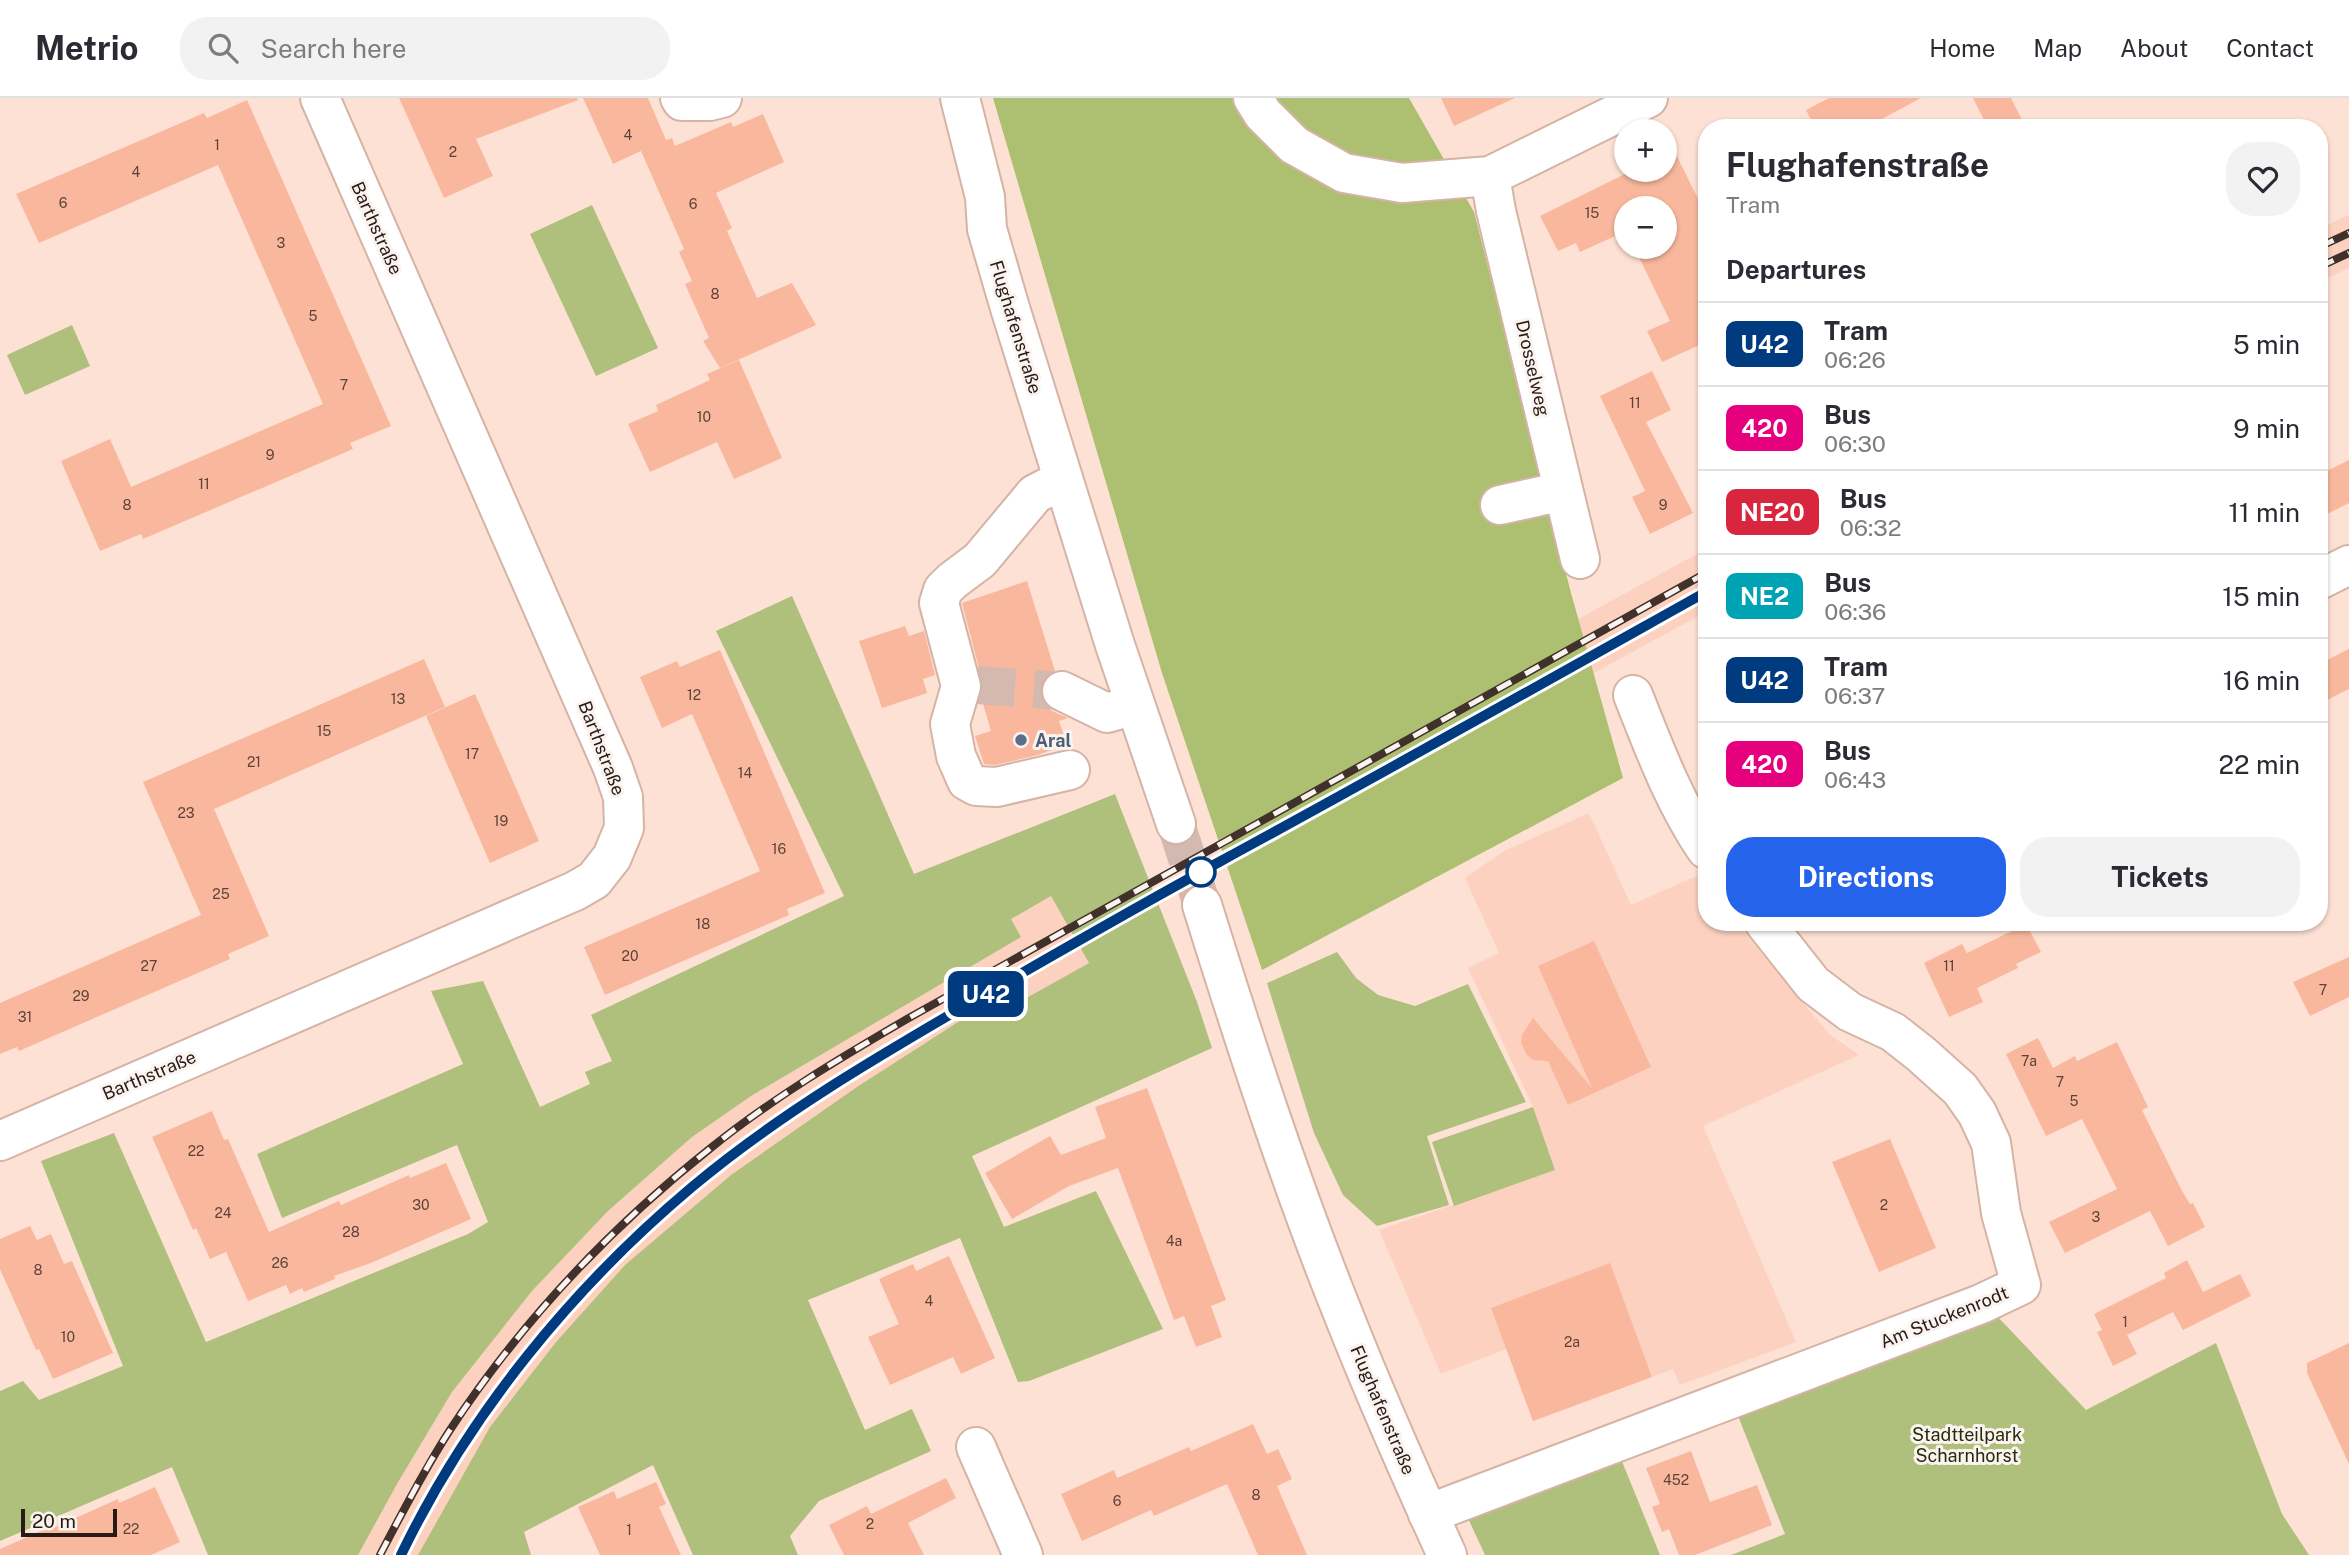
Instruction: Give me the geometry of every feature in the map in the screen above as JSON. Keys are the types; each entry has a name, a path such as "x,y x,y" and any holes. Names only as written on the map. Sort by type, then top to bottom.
{"street":[{"name":"Barthstraße","path":"0,1141 575,891 594,880 612,857 624,828 623,797 613,768 320,98"},
{"path":"680,98 682,101 722,98"},
{"name":"Flughafenstraße","path":"937,98 969,204 987,229"},
{"name":"Flughafenstraße","path":"960,98 985,197 987,229 1062,480 1176,824"},
{"path":"1253,98 1263,114 1294,145 1344,173 1402,183 1430,183 1490,176 1648,98"},
{"name":"Drosselweg","path":"1490,176 1496,211 1580,559"},
{"path":"1062,480 1035,494 980,560 943,590 939,603 969,685 950,724 956,756 967,781 976,786 997,787 1070,770"},
{"path":"1500,505 1563,491"},
{"path":"2328,576 2349,565"},
{"path":"1062,691 1107,713 1135,705"},
{"path":"1633,695 1687,821 1698,837"},
{"name":"Flughafenstraße","path":"1202,905 1284,1156 1320,1254 1348,1327 1447,1555"},
{"name":"Am Stuckenrodt","path":"1428,1514 1981,1304 2021,1285 2001,1213 1991,1143 1977,1113 1959,1089 1921,1054 1893,1032 1850,1012 1813,984 1771,931"},
{"path":"976,1447 1023,1555"}],"shaded area":[{"path":"2349,215 2349,268 2328,278 2328,225"},
{"path":"1698,553 1698,616 1381,789 1374,731"},
{"path":"1589,813 1631,905 1698,875 1698,931 1743,931 1829,1034 1859,1055 1703,1126 1796,1342 1680,1385 1673,1369 1609,1393 1606,1386 1574,1398 1577,1405 1533,1421 1518,1380 1517,1345 1441,1374 1379,1230 1555,1170 1533,1107 1468,968 1499,953 1465,878 1504,851"},
{"path":"1051,896 1089,963 1005,1010 997,998 731,1175 625,1265 556,1342 490,1427 418,1555 358,1555 452,1392 532,1291 608,1211 692,1137 751,1096 1021,937 1011,919"}],"green space":[{"path":"993,98 1409,98 1474,212 1571,593 1623,778 1262,970 1162,673"},
{"path":"592,205 658,348 596,376 530,234"},
{"path":"72,325 90,366 25,395 7,355"},
{"path":"792,596 914,874 1115,794 1197,1002 1212,1048 972,1156 1004,1227 1096,1191 1163,1329 1029,1381 1018,1382 960,1238 808,1300 865,1430 912,1409 931,1451 819,1501 790,1536 798,1555 693,1555 653,1465 524,1532 531,1555 418,1555 490,1427 556,1342 625,1265 731,1175 857,1087 997,997 1005,1010 1089,963 1051,896 1011,919 1021,937 751,1096 692,1137 608,1211 532,1291 452,1392 358,1555 208,1555 172,1467 0,1541 0,1391 23,1381 39,1400 123,1366 41,1161 114,1133 206,1342 468,1234 488,1222 457,1145 282,1218 257,1154 463,1064 431,991 483,981 540,1107 590,1084 585,1072 612,1061 591,1015 844,896 716,631"},
{"path":"1337,952 1356,978 1378,995 1415,1006 1468,984 1526,1102 1427,1136 1449,1205 1377,1226 1343,1195 1314,1133 1267,983"},
{"path":"1533,1107 1555,1170 1454,1206 1432,1142"},
{"name":"Stadtteilpark Scharnhorst","path":"1998,1317 2086,1410 2216,1343 2282,1514 2309,1555 1731,1555 1785,1534 1736,1411"},
{"path":"1619,1454 1660,1555 1485,1555 1467,1516"}],"building":[{"path":"399,98 578,100 476,139 493,176 444,198"},
{"path":"583,98 648,98 666,140 672,138 675,146 731,122 733,127 763,114 784,162 716,193 732,228 727,231 757,298 792,283 816,325 720,368 703,341 709,338 685,284 692,281 679,252 684,249 641,151 613,164"},
{"path":"1441,98 1515,98 1454,126"},
{"path":"1829,98 1921,98 1882,119 1810,119 1806,110"},
{"path":"1973,98 2011,98 2022,119 1984,119"},
{"path":"247,100 391,426 350,443 353,449 143,539 141,534 100,551 61,461 110,439 131,487 323,404 218,165 39,243 16,194 204,113 207,118"},
{"path":"1677,156 1698,199 1698,346 1662,362 1647,331 1670,321 1640,259 1677,259 1677,196 1614,196 1614,236 1580,252 1576,243 1558,251 1540,216 1614,179 1614,182 1677,182"},
{"path":"739,360 782,458 734,479 717,442 650,472 628,424 658,411 656,405 710,380 707,374"},
{"path":"1652,371 1671,410 1646,422 1693,513 1650,534 1632,497 1645,491 1600,396"},
{"path":"2349,460 2349,503 2328,514 2328,470"},
{"path":"1027,581 1055,671 1049,673 1043,681 1040,693 1044,704 1068,718 1059,721 1067,744 1038,755 995,765 984,764 975,736 991,731 981,697 982,680 962,603"},
{"path":"905,626 909,636 924,631 935,675 923,679 927,693 882,708 859,641"},
{"path":"2349,649 2349,689 2328,700 2328,660"},
{"path":"720,650 825,893 787,909 789,915 605,995 584,947 760,871 692,714 662,728 640,677 677,661 680,667"},
{"path":"424,659 445,707 214,809 269,936 228,954 230,959 19,1051 17,1047 0,1054 0,1003 201,915 143,782"},
{"path":"475,694 539,841 490,863 426,716"},
{"path":"2012,931 2030,931 2041,952 2016,964 2018,968 1977,988 1983,1002 1949,1017 1924,963 1962,944 1967,953"},
{"path":"1594,941 1651,1067 1568,1105 1548,1061 1533,1060 1527,1055 1521,1043 1522,1035 1533,1018 1592,1088 1538,966"},
{"path":"2349,957 2349,997 2310,1016 2293,982"},
{"path":"2038,1038 2053,1068 2075,1056 2077,1061 2117,1042 2148,1107 2142,1110 2181,1189 2190,1204 2193,1203 2205,1227 2168,1246 2150,1211 2065,1253 2049,1222 2117,1189 2082,1119 2046,1136 2006,1054"},
{"path":"1147,1088 1226,1300 1211,1306 1222,1337 1196,1347 1184,1316 1174,1320 1118,1168 1069,1186 1012,1219 985,1173 1050,1136 1061,1155 1106,1138 1095,1107"},
{"path":"212,1111 224,1140 228,1139 269,1232 339,1201 341,1205 409,1175 410,1178 446,1163 471,1219 371,1263 334,1276 335,1279 304,1292 302,1288 290,1294 286,1285 248,1301 226,1252 210,1259 196,1228 193,1230 152,1137"},
{"path":"1890,1139 1936,1248 1879,1272 1832,1162"},
{"path":"30,1226 37,1240 51,1234 64,1264 72,1261 113,1353 53,1379 39,1349 36,1350 0,1269 0,1239"},
{"path":"949,1256 995,1358 961,1374 953,1357 890,1385 868,1337 899,1324 879,1279 913,1264 916,1271"},
{"path":"2187,1260 2203,1292 2240,1274 2251,1296 2183,1330 2173,1312 2127,1335 2137,1354 2113,1366 2097,1332 2102,1330 2094,1314 2166,1278 2164,1273"},
{"path":"1610,1263 1652,1377 1533,1421 1491,1308"},
{"path":"2349,1343 2349,1464 2307,1373 2307,1363"},
{"path":"1253,1424 1267,1454 1278,1449 1292,1479 1277,1486 1307,1555 1258,1555 1227,1484 1154,1516 1151,1510 1082,1541 1061,1494 1114,1470 1117,1478 1189,1447 1191,1451"},
{"path":"1691,1451 1710,1502 1757,1485 1772,1525 1695,1555 1679,1555 1669,1529 1662,1532 1652,1507 1660,1504 1646,1468"},
{"path":"946,1478 956,1498 908,1523 924,1555 844,1555 829,1525 867,1506 871,1514"},
{"path":"656,1482 666,1504 659,1507 681,1555 600,1555 578,1507 614,1491 617,1499"},
{"path":"155,1487 180,1542 151,1555 0,1555 0,1549 50,1527 51,1529 118,1499 119,1503"}],"tunnel":[{"path":"977,685 1062,691"},
{"path":"1176,824 1202,905"}],"railway":[{"path":"2328,243 2349,233"},
{"path":"2328,263 2349,253"},
{"path":"380,1555 450,1430 477,1390 537,1314 603,1243 638,1210 735,1129 807,1079 907,1019 1698,577"},
{"path":"401,1555 468,1438 548,1330 641,1232 744,1146 868,1063 932,1025 1175,886 1698,596"}],"tram line":[{"name":"U42","path":"401,1555 440,1484 482,1419 565,1311 650,1224 743,1147 872,1060 947,1016 1175,886 1698,596"}],"place":[{"name":"Aral","path":"1021,740"}]}
